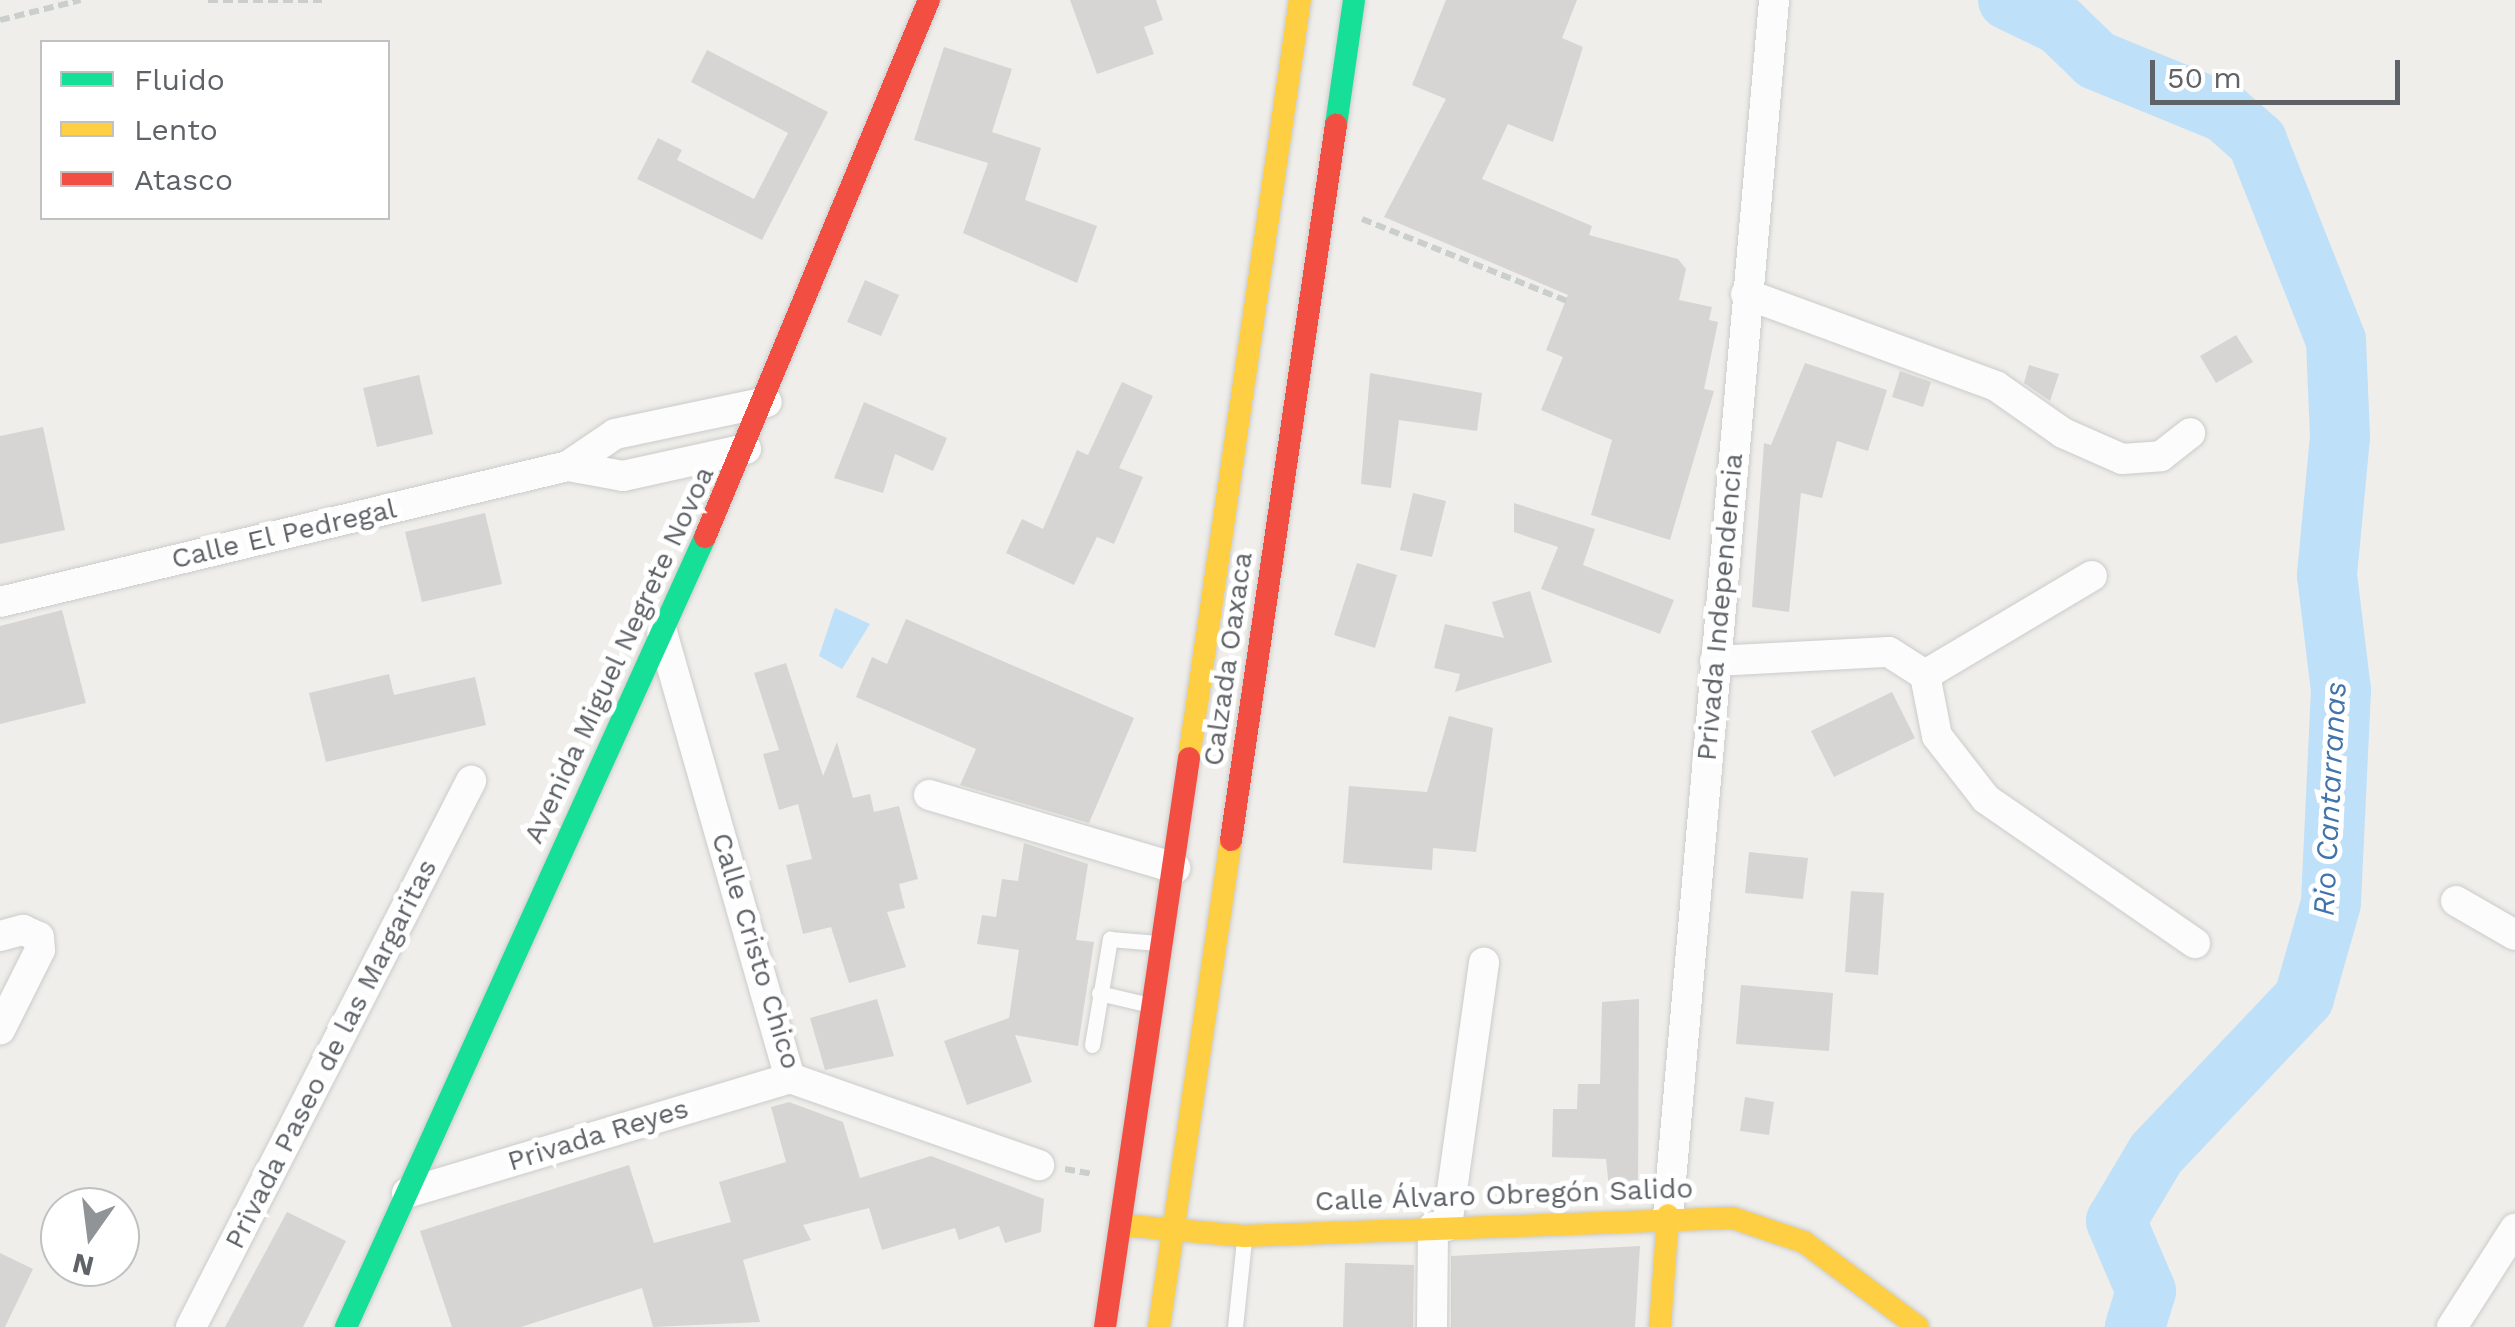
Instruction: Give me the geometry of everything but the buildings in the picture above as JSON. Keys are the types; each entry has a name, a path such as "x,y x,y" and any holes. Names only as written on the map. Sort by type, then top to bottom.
{"main road":[{"name":"Avenida Miguel Negrete Novoa","path":"346,1327 767,402 929,0"},
{"name":"Calzada Oaxaca","path":"1105,1327 1176,868 1300,0"},
{"name":"Calzada Oaxaca","path":"1159,1327 1354,0"},
{"path":"1183,816 1234,824"},
{"path":"1660,1327 1668,1215"},
{"name":"Calle Álvaro Obregón Salido","path":"1120,1225 1173,1235 1244,1236 1668,1215 1734,1218 1804,1242 1918,1327"}],"street":[{"name":"Privada Independencia","path":"1668,1215 1774,0"},
{"path":"1746,294 1996,386 2063,434 2122,458 2160,456 2190,432"},
{"name":"Calle El Pedregal","path":"0,602 568,466 615,434 767,402"},
{"name":"Calle El Pedregal","path":"568,466 623,476 746,448"},
{"path":"1925,675 2092,576"},
{"name":"Calle Cristo Chico","path":"662,632 790,1078 1040,1165"},
{"path":"1715,661 1889,652 1925,675 1937,736 1986,799 2195,943"},
{"name":"Privada Paseo de las Margaritas","path":"191,1327 471,781"},
{"path":"929,794 1176,868"},
{"path":"2456,900 2515,935"},
{"path":"0,936 39,937 0,1030"},
{"path":"1432,1327 1440,1226 1484,962"},
{"name":"Privada Reyes","path":"407,1192 790,1078"},
{"path":"2452,1327 2515,1229"}],"lane":[{"path":"1092,1045 1110,939 1164,944"},
{"path":"1099,993 1154,1006"},
{"path":"1235,1327 1244,1236"}],"path":[{"path":"0,20 80,0"},
{"path":"208,0 322,0"},
{"path":"1378,225 1568,301"},
{"path":"1040,1165 1128,1180"}],"water":[{"path":"835,608 870,624 842,669 819,656"}],"waterway":[{"name":"Rio Cantarranas","path":"2008,0 2060,25 2096,60 2225,113 2257,141 2336,341 2340,437 2327,575 2341,690 2331,903 2304,998 2156,1154 2116,1221 2146,1291 2135,1327"}],"traffic: fast":[{"path":"1336,125 1354,0"},
{"path":"346,1327 705,537"}],"traffic: slow":[{"path":"1189,758 1300,0"},
{"path":"1159,1327 1231,840"},
{"path":"1660,1327 1668,1215"},
{"path":"1121,1225 1244,1236 1733,1218 1804,1242 1918,1327"}],"traffic: jam":[{"path":"705,537 929,0"},
{"path":"1231,840 1336,125"},
{"path":"1105,1327 1189,758"}]}
